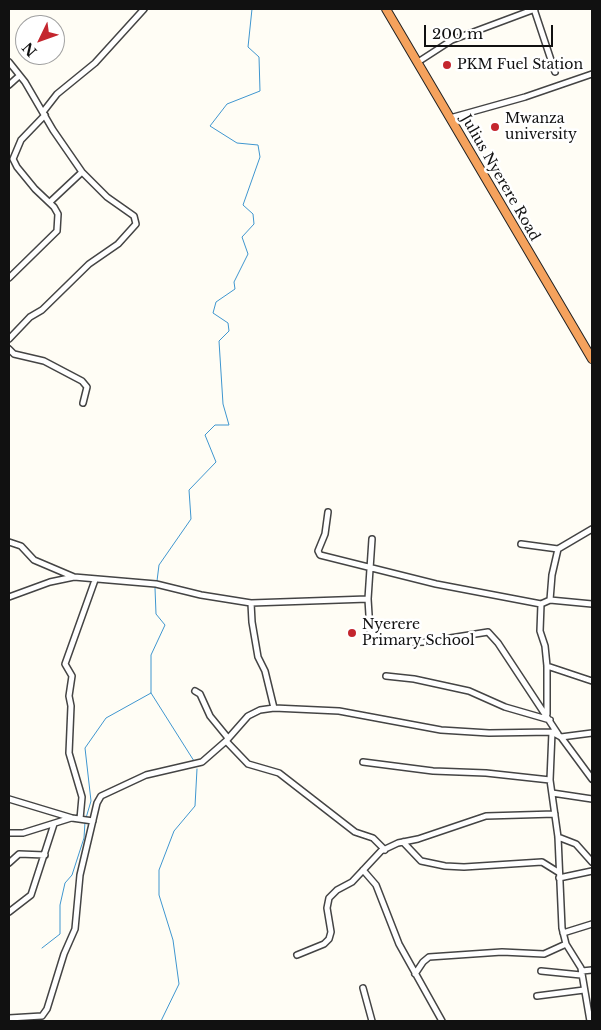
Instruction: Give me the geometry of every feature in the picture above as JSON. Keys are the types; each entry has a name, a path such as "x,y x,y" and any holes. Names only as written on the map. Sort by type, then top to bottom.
{"highway":[{"name":"Julius Nyerere Road","path":"386,9 592,359"}],"street":[{"path":"9,278 57,231 58,214 50,202 35,189 17,167 13,159 22,140 57,94 95,63 144,9"},
{"path":"418,62 452,40 532,9 555,72"},
{"path":"9,62 82,172 107,197 134,216 136,224 118,244 89,264 42,310 30,317 9,339"},
{"path":"450,118 524,98 592,74"},
{"path":"9,85 19,76"},
{"path":"50,202 82,172"},
{"path":"9,349 14,354 44,361 82,381 87,387 83,403"},
{"path":"328,512 318,554 436,584 541,604 550,600 592,604"},
{"path":"521,544 558,549 592,529"},
{"path":"372,539 368,599 370,631 373,639 388,643 426,642 488,632 498,643 560,735 592,778"},
{"path":"9,542 21,546 34,560 74,577 149,583 201,595 251,603 368,599"},
{"path":"550,600 552,575 558,549"},
{"path":"9,597 50,582 74,577"},
{"path":"80,819 82,797 70,753 71,706 69,696 72,676 65,664 95,580"},
{"path":"251,603 258,657 265,671 274,708"},
{"path":"541,604 540,631 546,646 547,714"},
{"path":"547,666 592,681"},
{"path":"386,676 414,679 469,691 505,707 550,720"},
{"path":"195,691 200,694 210,716 248,764 279,773 355,832 373,838 384,850"},
{"path":"9,1018 23,1016 41,1018 47,1009 74,929 80,874 92,820 101,796 146,775 202,762 248,716 260,710 274,708 339,711 441,730 489,733 552,732 560,735 592,734"},
{"path":"552,732 550,780 558,837 558,875 563,933 566,944 582,973 590,1021"},
{"path":"363,762 432,771 486,772 550,780"},
{"path":"552,793 592,799"},
{"path":"9,799 72,818 92,820"},
{"path":"297,955 324,944 329,939 331,932 327,908 330,898 337,890 349,885 384,850 403,842 418,839 486,816 555,814"},
{"path":"9,833 23,833 72,818"},
{"path":"9,912 31,895 54,824"},
{"path":"558,837 576,844 592,862"},
{"path":"403,842 421,861 445,866 464,867 542,862 558,875 592,871"},
{"path":"9,863 20,854 45,856"},
{"path":"363,870 376,885 399,944 442,1021"},
{"path":"563,933 592,924"},
{"path":"415,974 429,957 502,952 544,954 566,944"},
{"path":"541,972 582,973 592,970"},
{"path":"363,988 372,1021"},
{"path":"537,996 584,990"},
{"path":"23,1016 29,1021"}],"waterway":[{"path":"157,581 159,565 191,519 189,490 216,462 205,435 215,425 229,425 223,404 219,341 229,331 228,323 213,313 216,302 235,289 234,282 248,254 242,237 254,224 253,214 243,205 260,157 258,145 237,143 210,126 227,104 260,91 259,57 248,47 252,9"},
{"path":"86,818 91,801 85,748 106,718 151,693 151,655 165,625 156,614 155,588"},
{"path":"151,693 194,761"},
{"path":"161,1021 179,984 173,940 159,895 159,870 174,831 195,806 197,769"},
{"path":"42,948 60,934 60,905 65,883 72,875 84,838 85,822"}],"place":[{"name":"PKM Fuel Station","path":"447,65"},
{"name":"Mwanza university","path":"495,127"},
{"name":"Nyerere Primary School","path":"352,633"}]}
